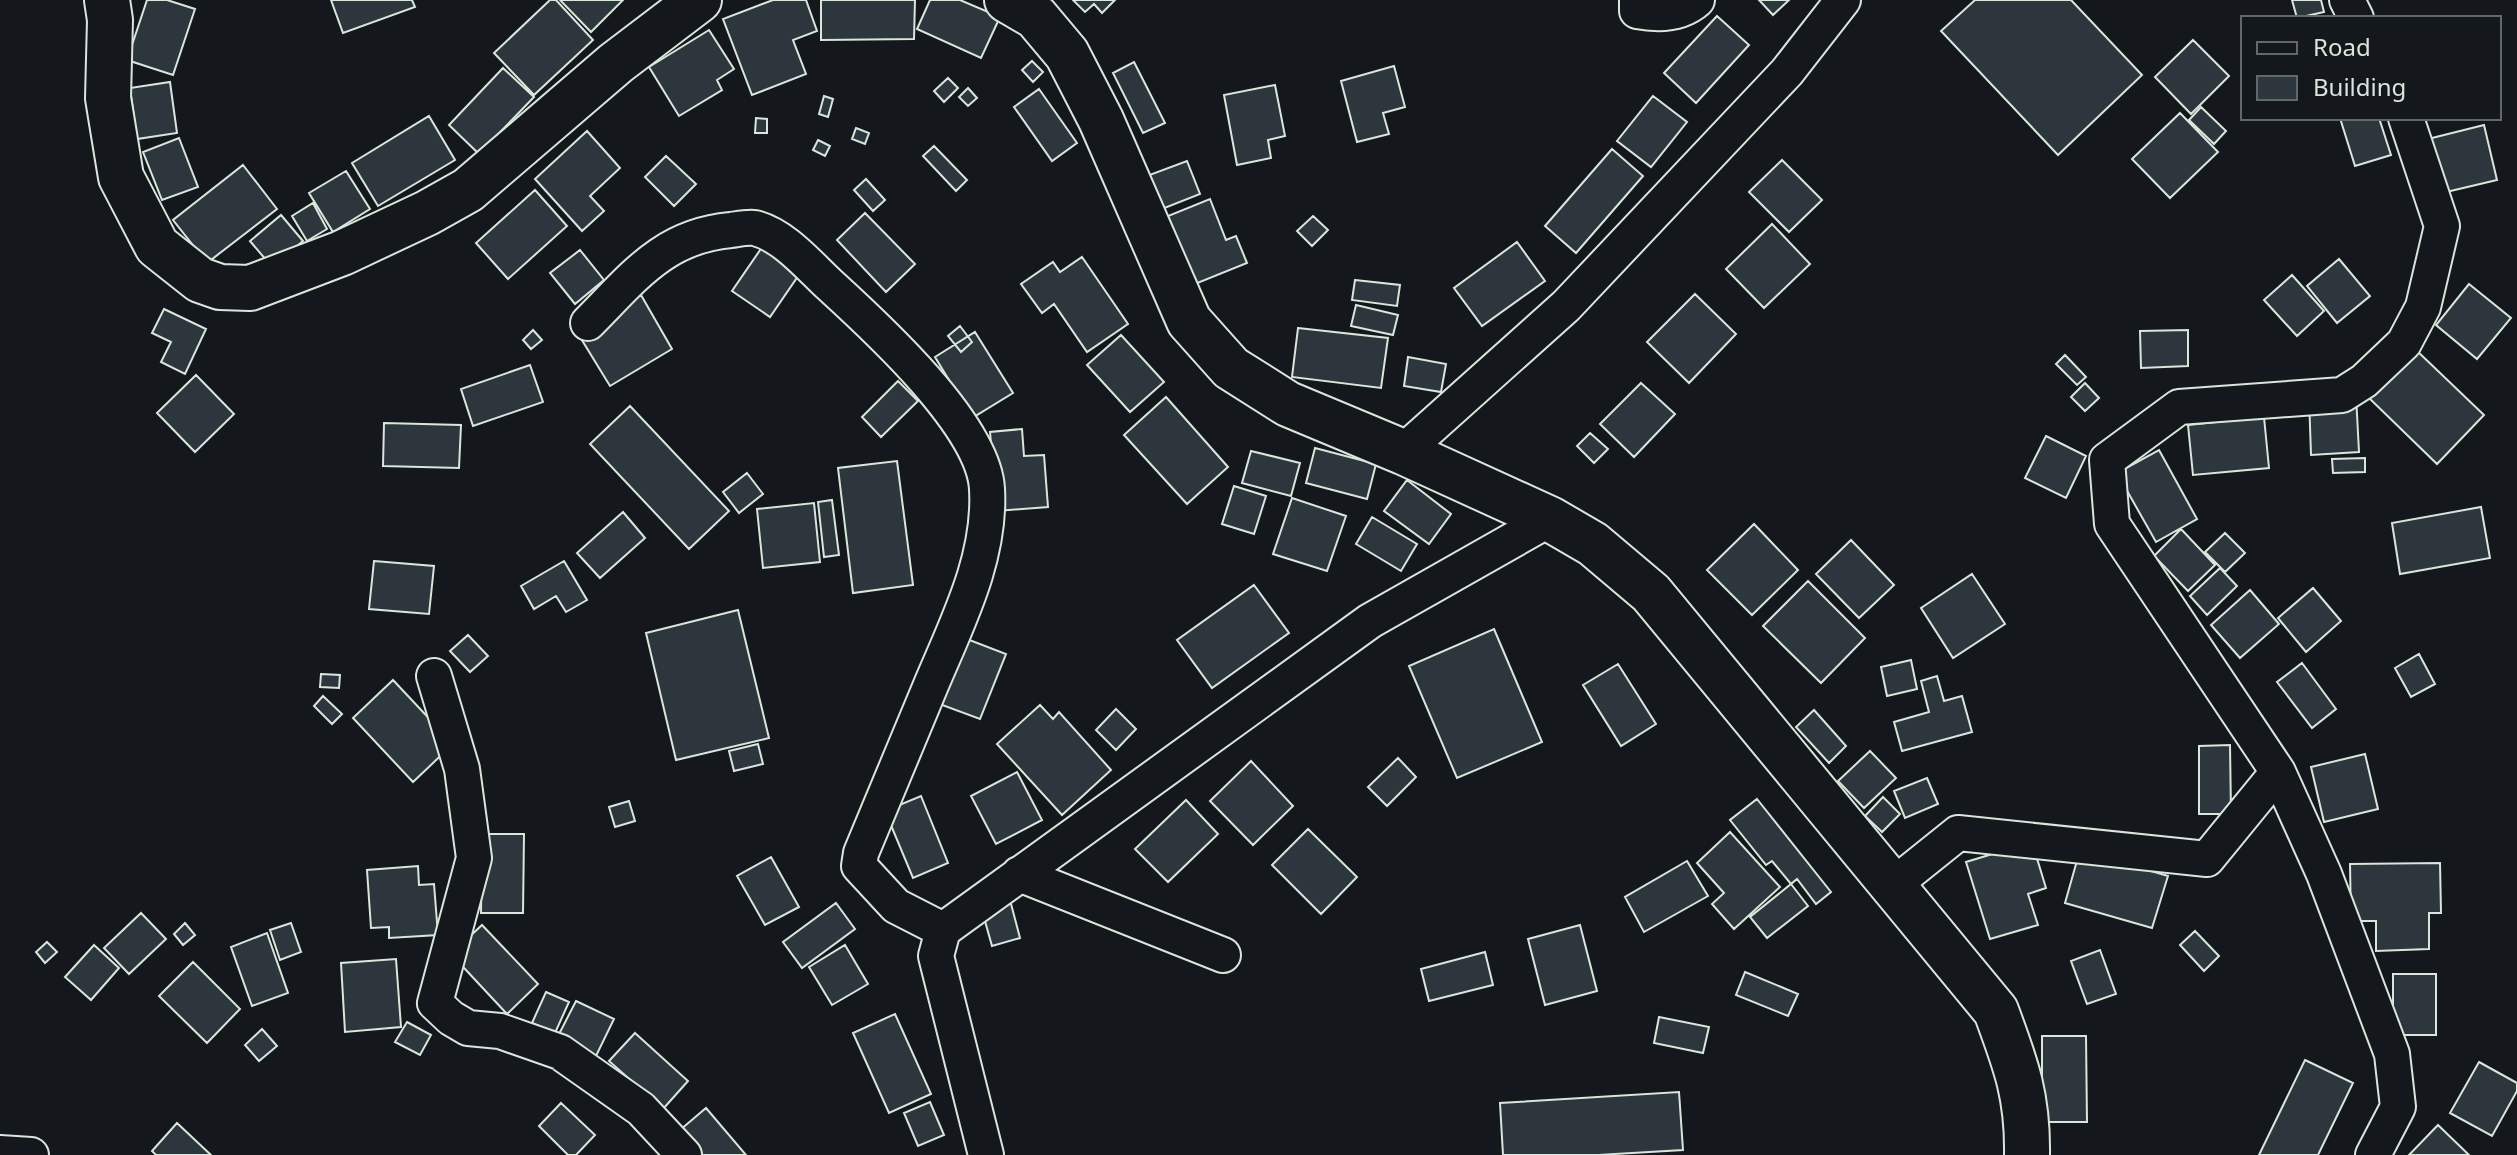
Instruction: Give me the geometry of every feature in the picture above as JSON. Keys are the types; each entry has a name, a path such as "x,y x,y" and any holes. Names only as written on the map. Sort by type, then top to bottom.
{"highway":[{"path":"107,0 110,20 108,98 121,177 157,246 200,280 220,287 250,288 342,253 468,190 616,63 699,0"},
{"path":"1029,6 1067,54 1101,120 1189,321 1231,368 1277,397 1550,519 1593,544 1651,593 1996,1011 2019,1072 2028,1119 2027,1155"}],"street":[{"path":"1637,0 1637,11 1662,15 1697,0"},
{"path":"1403,452 1566,306 1787,72 1843,0"},
{"path":"2373,1155 2398,1107 2392,1054 2324,874 2278,772 2112,524 2107,460 2179,407 2342,395 2364,381 2404,343 2423,307 2442,226 2407,120"},
{"path":"588,323 648,262 684,240 720,231 754,228 785,243 897,347 961,427 975,451 987,486 986,530 970,593 861,853 859,866 896,906 943,930"},
{"path":"986,1155 936,956 943,930 1370,621 1550,519"},
{"path":"434,676 462,769 474,858 435,1003 468,1028 500,1031 560,1052 641,1109 684,1155"},
{"path":"1892,886 1958,833 2207,859 2278,772"},
{"path":"1019,874 1223,955"},
{"path":"0,1153 31,1155"}],"building":[{"path":"147,0 167,0 195,9 173,75 127,60"},
{"path":"331,0 412,0 415,7 343,33"},
{"path":"550,0 556,0 593,40 534,95 494,53"},
{"path":"560,0 623,0 591,32"},
{"path":"773,0 806,0 817,31 793,40 806,74 752,95 723,19"},
{"path":"821,0 915,0 914,39 821,40"},
{"path":"930,0 960,0 1000,17 981,58 917,29"},
{"path":"1073,0 1115,0 1102,13 1094,4 1085,12"},
{"path":"1759,0 1789,0 1773,15"},
{"path":"1975,0 2071,0 2142,75 2058,155 1941,31"},
{"path":"2292,0 2321,0 2324,12 2296,16"},
{"path":"1717,16 1749,45 1696,103 1664,73"},
{"path":"709,30 734,69 717,80 722,90 679,116 649,67"},
{"path":"2193,40 2229,76 2191,114 2155,77"},
{"path":"1032,61 1043,72 1033,82 1022,70"},
{"path":"1134,62 1165,123 1143,133 1113,73"},
{"path":"1394,66 1405,107 1383,113 1389,134 1357,142 1341,81"},
{"path":"503,68 534,97 479,154 449,125"},
{"path":"948,78 958,88 944,102 934,91"},
{"path":"170,82 177,133 137,139 130,88"},
{"path":"1275,85 1285,136 1268,140 1271,158 1237,165 1224,95"},
{"path":"968,88 977,98 968,106 959,97"},
{"path":"1039,89 1077,143 1052,161 1014,107"},
{"path":"824,96 833,99 828,117 819,114"},
{"path":"1653,96 1687,122 1651,167 1617,141"},
{"path":"2201,107 2226,131 2214,144 2189,120"},
{"path":"2180,113 2218,152 2170,198 2132,159"},
{"path":"429,116 455,160 378,206 352,163"},
{"path":"756,118 767,119 767,133 755,133"},
{"path":"2341,120 2380,120 2391,155 2355,166"},
{"path":"2484,125 2497,180 2442,193 2428,139"},
{"path":"856,128 869,133 865,144 852,139"},
{"path":"587,131 620,168 590,196 604,211 582,231 535,179"},
{"path":"179,138 198,187 162,200 143,152"},
{"path":"818,140 830,146 825,156 813,150"},
{"path":"934,146 967,180 956,191 923,156"},
{"path":"1612,149 1643,176 1576,253 1545,226"},
{"path":"666,156 696,184 674,206 645,177"},
{"path":"1782,160 1822,200 1789,232 1749,192"},
{"path":"1187,161 1200,194 1157,211 1144,177"},
{"path":"243,165 277,209 207,263 173,220"},
{"path":"346,171 370,209 333,232 309,193"},
{"path":"866,179 885,200 873,211 854,190"},
{"path":"535,190 567,226 508,279 476,243"},
{"path":"1210,199 1226,240 1236,236 1247,263 1195,284 1168,216"},
{"path":"313,203 327,229 307,241 292,216"},
{"path":"865,213 915,264 886,292 837,240"},
{"path":"281,215 303,241 272,267 250,241"},
{"path":"1313,216 1328,230 1312,246 1297,231"},
{"path":"1772,224 1810,264 1764,308 1726,269"},
{"path":"769,237 807,263 770,317 732,291"},
{"path":"1517,242 1545,281 1482,326 1454,288"},
{"path":"580,250 604,280 575,304 550,273"},
{"path":"1082,257 1128,324 1087,352 1054,304 1042,313 1021,284 1053,262 1060,272"},
{"path":"2339,259 2370,296 2337,323 2307,286"},
{"path":"2292,275 2324,311 2297,336 2264,300"},
{"path":"1355,280 1400,285 1397,306 1352,300"},
{"path":"2469,284 2511,318 2477,359 2436,325"},
{"path":"1695,294 1736,334 1689,383 1647,342"},
{"path":"641,295 672,349 610,386 577,332"},
{"path":"1356,305 1398,315 1393,335 1351,326"},
{"path":"164,309 206,329 185,374 161,362 171,342 152,333"},
{"path":"960,326 972,342 961,352 948,336"},
{"path":"1298,328 1388,338 1381,388 1292,377"},
{"path":"533,330 542,340 531,349 523,340"},
{"path":"2188,330 2188,366 2141,368 2140,331"},
{"path":"975,332 1013,393 972,418 935,357"},
{"path":"1121,335 1164,382 1130,412 1087,365"},
{"path":"2415,349 2484,415 2437,464 2368,397"},
{"path":"2065,355 2086,377 2077,385 2056,364"},
{"path":"1408,357 1446,364 1441,392 1404,386"},
{"path":"530,365 543,402 473,426 461,389"},
{"path":"196,375 234,414 195,452 157,413"},
{"path":"898,381 918,401 881,437 862,417"},
{"path":"1641,383 1675,414 1634,457 1600,424"},
{"path":"2085,383 2099,398 2085,411 2071,397"},
{"path":"2356,395 2359,452 2311,455 2309,397"},
{"path":"1166,397 1228,467 1187,504 1124,435"},
{"path":"630,406 729,511 689,549 590,444"},
{"path":"2264,417 2269,468 2193,475 2188,425"},
{"path":"384,423 461,425 459,468 383,466"},
{"path":"1022,429 1024,456 1044,455 1048,507 997,511 990,432"},
{"path":"1590,433 1608,449 1594,463 1577,446"},
{"path":"2046,436 2086,456 2066,498 2025,478"},
{"path":"1315,448 1376,464 1367,499 1306,483"},
{"path":"2159,450 2197,519 2156,542 2117,473"},
{"path":"1251,451 1300,463 1291,496 1242,483"},
{"path":"2365,458 2365,472 2333,473 2332,459"},
{"path":"897,461 913,585 853,593 838,468"},
{"path":"747,473 763,494 739,513 723,492"},
{"path":"1407,480 1451,514 1429,544 1384,511"},
{"path":"1234,486 1266,496 1254,534 1222,524"},
{"path":"1292,498 1346,516 1327,571 1273,554"},
{"path":"832,500 839,555 824,557 818,502"},
{"path":"814,503 820,562 763,568 757,509"},
{"path":"2481,507 2490,558 2400,574 2392,523"},
{"path":"623,512 645,538 600,578 577,553"},
{"path":"1372,517 1417,544 1401,571 1356,544"},
{"path":"1754,524 1798,570 1752,615 1707,570"},
{"path":"2181,529 2215,565 2188,591 2154,556"},
{"path":"2225,533 2245,553 2225,572 2205,552"},
{"path":"1851,540 1894,585 1859,618 1816,574"},
{"path":"374,561 434,566 429,614 369,609"},
{"path":"564,561 587,600 566,612 556,596 534,609 521,586"},
{"path":"2220,568 2237,586 2207,615 2190,596"},
{"path":"1972,574 2005,624 1953,658 1921,608"},
{"path":"1808,581 1865,638 1821,683 1763,626"},
{"path":"1254,585 1289,633 1212,688 1177,640"},
{"path":"2313,588 2341,621 2306,652 2278,618"},
{"path":"2250,590 2279,624 2240,658 2211,625"},
{"path":"738,610 769,738 676,760 646,633"},
{"path":"1494,629 1542,742 1457,778 1409,666"},
{"path":"468,635 488,656 470,672 450,651"},
{"path":"959,636 1006,654 980,719 934,702"},
{"path":"2419,654 2435,684 2411,697 2395,668"},
{"path":"1911,660 1917,689 1887,696 1881,667"},
{"path":"2302,663 2336,709 2312,728 2277,682"},
{"path":"1618,664 1656,724 1621,746 1583,685"},
{"path":"321,674 340,675 339,688 320,687"},
{"path":"1937,676 1944,701 1962,696 1972,732 1902,751 1894,722 1929,712 1921,681"},
{"path":"393,680 453,744 413,782 353,718"},
{"path":"323,696 342,714 332,724 314,706"},
{"path":"1040,705 1053,719 1059,712 1111,770 1062,815 997,744"},
{"path":"1116,709 1136,729 1116,750 1096,730"},
{"path":"1814,710 1846,746 1829,763 1796,727"},
{"path":"758,744 763,764 734,771 729,751"},
{"path":"2230,745 2231,814 2199,814 2199,746"},
{"path":"1870,751 1896,778 1864,808 1838,781"},
{"path":"2365,754 2378,809 2324,822 2311,767"},
{"path":"1398,758 1416,777 1387,806 1368,787"},
{"path":"1251,761 1293,806 1253,845 1210,801"},
{"path":"1017,772 1042,820 996,844 971,796"},
{"path":"1927,778 1938,804 1905,818 1894,791"},
{"path":"921,796 948,863 913,878 885,811"},
{"path":"1883,797 1900,814 1882,832 1865,816"},
{"path":"1757,799 1831,892 1816,904 1797,879 1791,884 1772,861 1766,865 1730,820"},
{"path":"1186,800 1218,834 1168,882 1135,849"},
{"path":"629,801 635,821 615,827 609,807"},
{"path":"1308,829 1357,877 1321,914 1272,865"},
{"path":"1730,832 1780,887 1734,929 1712,904 1724,893 1697,863"},
{"path":"482,834 524,834 523,913 481,913"},
{"path":"2032,842 2046,888 2028,894 2038,925 1990,939 1966,862"},
{"path":"2080,850 2168,876 2152,928 2065,903"},
{"path":"771,857 799,907 765,925 737,876"},
{"path":"1687,861 1708,896 1644,932 1625,897"},
{"path":"2440,863 2441,913 2429,913 2429,949 2376,951 2376,921 2351,921 2350,864"},
{"path":"418,866 419,885 434,884 438,935 389,938 389,927 371,928 367,870"},
{"path":"1791,884 1808,906 1767,938 1750,917"},
{"path":"1010,900 1020,938 992,946 981,907"},
{"path":"836,903 855,929 802,968 783,942"},
{"path":"141,913 166,939 129,974 104,948"},
{"path":"185,923 195,935 183,945 174,934"},
{"path":"291,923 301,952 280,960 270,930"},
{"path":"482,925 538,984 507,1014 451,954"},
{"path":"1580,925 1597,991 1545,1005 1528,939"},
{"path":"2195,931 2219,956 2204,971 2180,945"},
{"path":"267,933 288,993 252,1006 231,947"},
{"path":"47,942 57,952 45,963 36,952"},
{"path":"94,945 119,968 91,1000 65,977"},
{"path":"845,945 868,984 832,1005 809,967"},
{"path":"2100,950 2116,994 2087,1004 2071,961"},
{"path":"1485,952 1493,985 1429,1001 1421,969"},
{"path":"396,959 401,1027 345,1032 341,963"},
{"path":"193,962 240,1009 207,1043 159,996"},
{"path":"1745,972 1798,994 1788,1016 1736,995"},
{"path":"2393,974 2436,974 2436,1035 2393,1035"},
{"path":"546,992 569,1002 555,1033 532,1023"},
{"path":"576,1001 614,1019 596,1056 557,1038"},
{"path":"895,1014 931,1094 889,1113 853,1033"},
{"path":"1659,1017 1709,1027 1703,1053 1654,1043"},
{"path":"407,1022 431,1035 420,1055 395,1042"},
{"path":"262,1029 277,1046 259,1061 245,1045"},
{"path":"635,1033 688,1081 663,1109 609,1061"},
{"path":"2042,1036 2086,1036 2087,1122 2042,1122"},
{"path":"2305,1060 2353,1083 2318,1155 2259,1155"},
{"path":"2479,1062 2517,1083 2517,1091 2492,1136 2450,1113"},
{"path":"1679,1092 1683,1150 1598,1155 1503,1155 1500,1103"},
{"path":"930,1102 944,1135 918,1146 904,1113"},
{"path":"561,1103 595,1135 576,1155 568,1155 539,1126"},
{"path":"706,1108 746,1155 701,1155 680,1130"},
{"path":"177,1123 211,1155 156,1155 152,1151"},
{"path":"2438,1125 2469,1155 2409,1155"}]}
